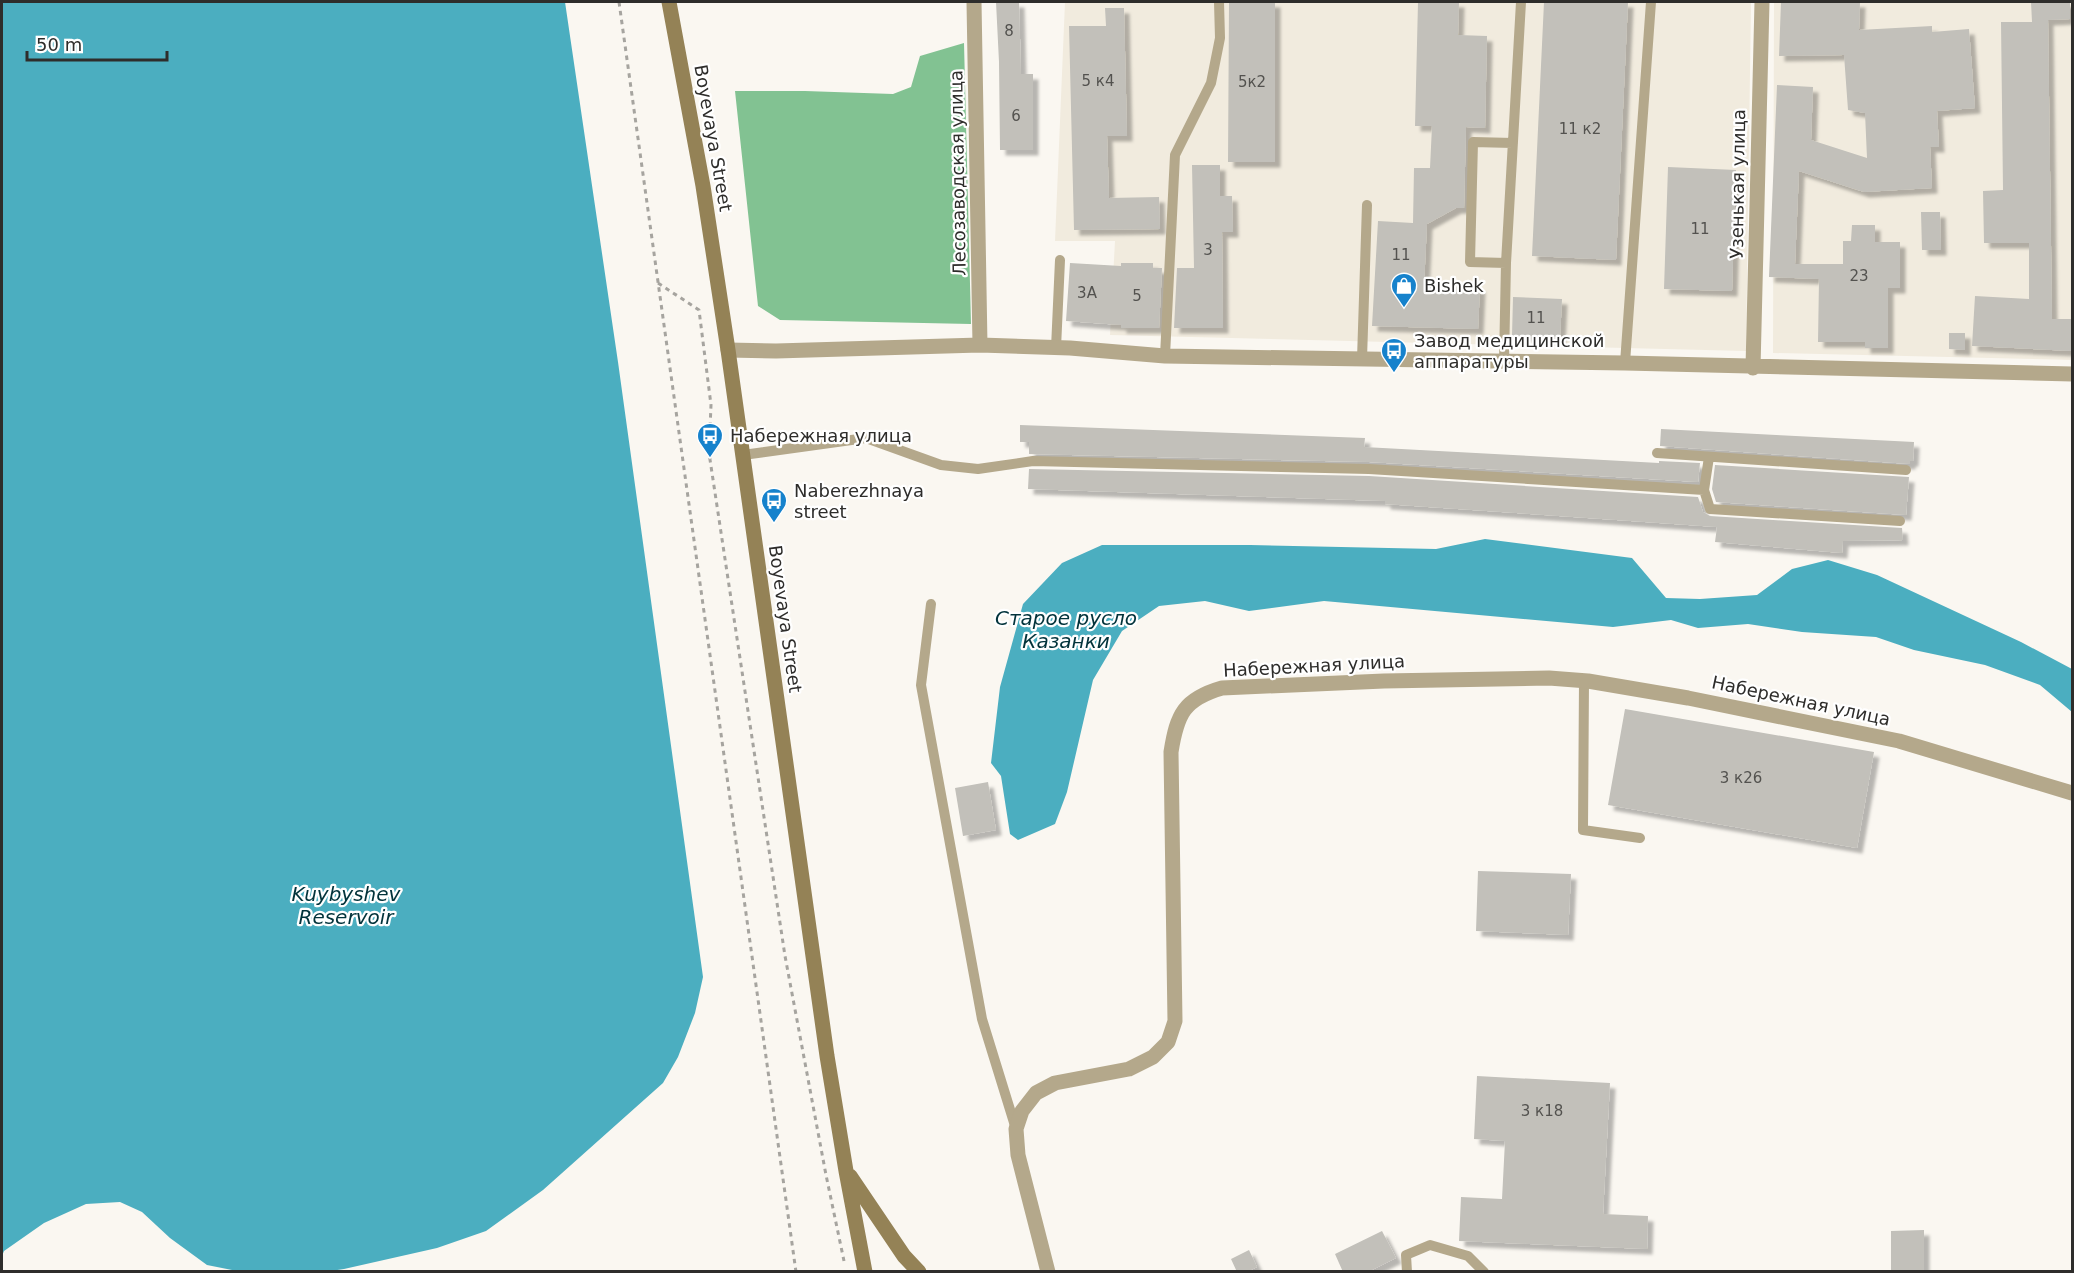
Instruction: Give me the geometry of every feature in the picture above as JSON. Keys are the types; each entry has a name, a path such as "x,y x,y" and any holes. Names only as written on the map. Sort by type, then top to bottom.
{"main road":[{"name":"Boyevaya Street","path":"669,2 703,186 728,350 827,1056 866,1272"},
{"path":"846,1171 904,1256 919,1272"}],"street":[{"name":"Лесозаводская улица","path":"974,2 980,345"},
{"name":"Узенькая улица","path":"1753,368 1762,2"},
{"path":"728,350 776,351 980,345 1165,356 1625,363 1753,368 2073,374"},
{"name":"Набережная улица","path":"1016,1129 1022,1111 1036,1094 1055,1083 1129,1069 1153,1057 1168,1042 1174,1021 1171,752 1176,724 1186,708 1202,694 1222,688 1384,681 1549,678 1584,681 1688,698 1899,741 2073,793"},
{"path":"1016,1129 1018,1155 1048,1272"}],"lane":[{"path":"1165,356 1175,155 1211,83 1220,38 1219,2"},
{"path":"1504,361 1506,263 1521,2"},
{"path":"1625,363 1651,2"},
{"path":"1506,263 1470,262 1473,142 1513,143"},
{"path":"1362,359 1367,205"},
{"path":"1056,348 1060,260"},
{"path":"743,455 866,438 941,465 978,470 1033,461 1369,469 1704,490"},
{"path":"1657,453 1906,470"},
{"path":"1709,457 1704,490 1710,509 1900,521"},
{"path":"931,604 921,685 982,1019 1016,1129"},
{"path":"1584,681 1583,830 1640,838"},
{"path":"1407,1272 1406,1255 1430,1245 1468,1256 1484,1272"}],"path":[{"path":"619,2 796,1272"},
{"path":"658,283 699,310 711,405 709,453 785,956 846,1272"}],"shaded area":[{"path":"1065,2 1751,2 1746,351 1110,335 1115,241 1055,241"},
{"path":"1774,2 2072,2 2072,360 1773,353"}],"green space":[{"path":"964,43 971,324 780,320 758,306 735,91 893,94 911,87 920,56"}],"water":[{"name":"Kuybyshev Reservoir","path":"2,2 565,2 618,362 703,977 695,1013 678,1057 663,1083 543,1190 486,1231 437,1248 344,1269 324,1272 237,1271 207,1265 170,1238 142,1212 120,1202 86,1204 44,1223 4,1251 2,1256"},
{"name":"Старое русло Казанки","path":"1485,539 1632,558 1666,598 1700,599 1757,595 1792,569 1828,560 1877,575 2021,642 2072,669 2072,712 2040,685 1985,665 1914,650 1876,637 1802,632 1748,624 1698,628 1671,620 1613,627 1324,601 1249,611 1205,601 1159,606 1122,631 1093,680 1067,792 1055,824 1018,840 1010,834 1001,776 991,763 1000,687 1023,604 1062,563 1102,545 1436,549"}],"building":[{"path":"996,2 1019,2 1021,74 1033,74 1033,150 1000,150"},
{"path":"1229,2 1275,2 1275,162 1228,162"},
{"path":"1418,2 1459,2 1458,35 1487,36 1485,128 1466,127 1464,208 1456,208 1427,224 1424,286 1480,287 1478,329 1372,326 1378,221 1413,223 1414,168 1430,168 1432,126 1415,126"},
{"path":"1544,2 1628,2 1616,260 1532,256"},
{"path":"1781,2 1860,2 1859,30 1932,26 1932,32 1969,29 1975,108 1937,111 1939,147 1930,147 1932,188 1864,192 1799,171 1795,264 1843,264 1843,241 1851,241 1852,225 1875,225 1875,242 1900,242 1900,288 1888,288 1888,348 1865,348 1865,342 1818,342 1819,279 1769,277 1777,85 1813,87 1811,140 1867,158 1865,113 1848,110 1844,55 1779,56"},
{"path":"2031,2 2070,2 2070,19 2048,20 2052,319 2073,319 2073,351 1972,346 1975,296 2029,299 2029,243 1984,243 1983,191 2003,190 2001,22 2032,22"},
{"path":"1105,8 1124,8 1127,136 1107,136 1109,198 1159,197 1160,229 1074,230 1069,26 1106,26"},
{"path":"1192,165 1220,165 1220,196 1232,196 1233,232 1222,232 1223,328 1174,328 1177,268 1194,268"},
{"path":"1668,167 1736,170 1732,291 1664,289"},
{"path":"1921,212 1940,212 1941,250 1922,250"},
{"path":"1070,263 1121,266 1121,263 1153,263 1153,268 1162,268 1159,328 1121,328 1121,325 1066,321"},
{"path":"1513,297 1562,299 1560,338 1512,336"},
{"path":"1949,333 1965,333 1965,350 1949,349"},
{"path":"1020,425 1365,438 1364,447 1659,463 1659,461 1700,463 1698,482 1369,462 1029,454 1029,442 1020,442"},
{"path":"1661,429 1914,442 1913,461 1910,461 1910,464 1660,446"},
{"path":"1715,465 1909,477 1906,515 1716,502 1712,489"},
{"path":"1029,469 1369,476 1698,497 1703,512 1710,516 1902,528 1903,540 1843,541 1842,553 1715,542 1717,527 1385,504 1385,501 1028,489"},
{"path":"1625,709 1874,752 1857,848 1608,805"},
{"path":"988,782 996,830 963,836 955,788"},
{"path":"1478,871 1571,874 1568,935 1476,931"},
{"path":"1477,1076 1610,1083 1603,1214 1648,1216 1647,1249 1459,1241 1461,1197 1502,1199 1505,1141 1474,1139"},
{"path":"1924,1230 1924,1272 1891,1272 1891,1231"},
{"path":"1382,1231 1396,1258 1368,1272 1343,1272 1335,1254"},
{"path":"1249,1250 1257,1267 1247,1272 1237,1272 1231,1259"}],"place":[{"name":"Bishek","path":"1404,309"},
{"name":"Завод медицинской аппаратуры","path":"1394,374"},
{"name":"Набережная улица","path":"710,459"},
{"name":"Naberezhnaya street","path":"774,524"}]}
